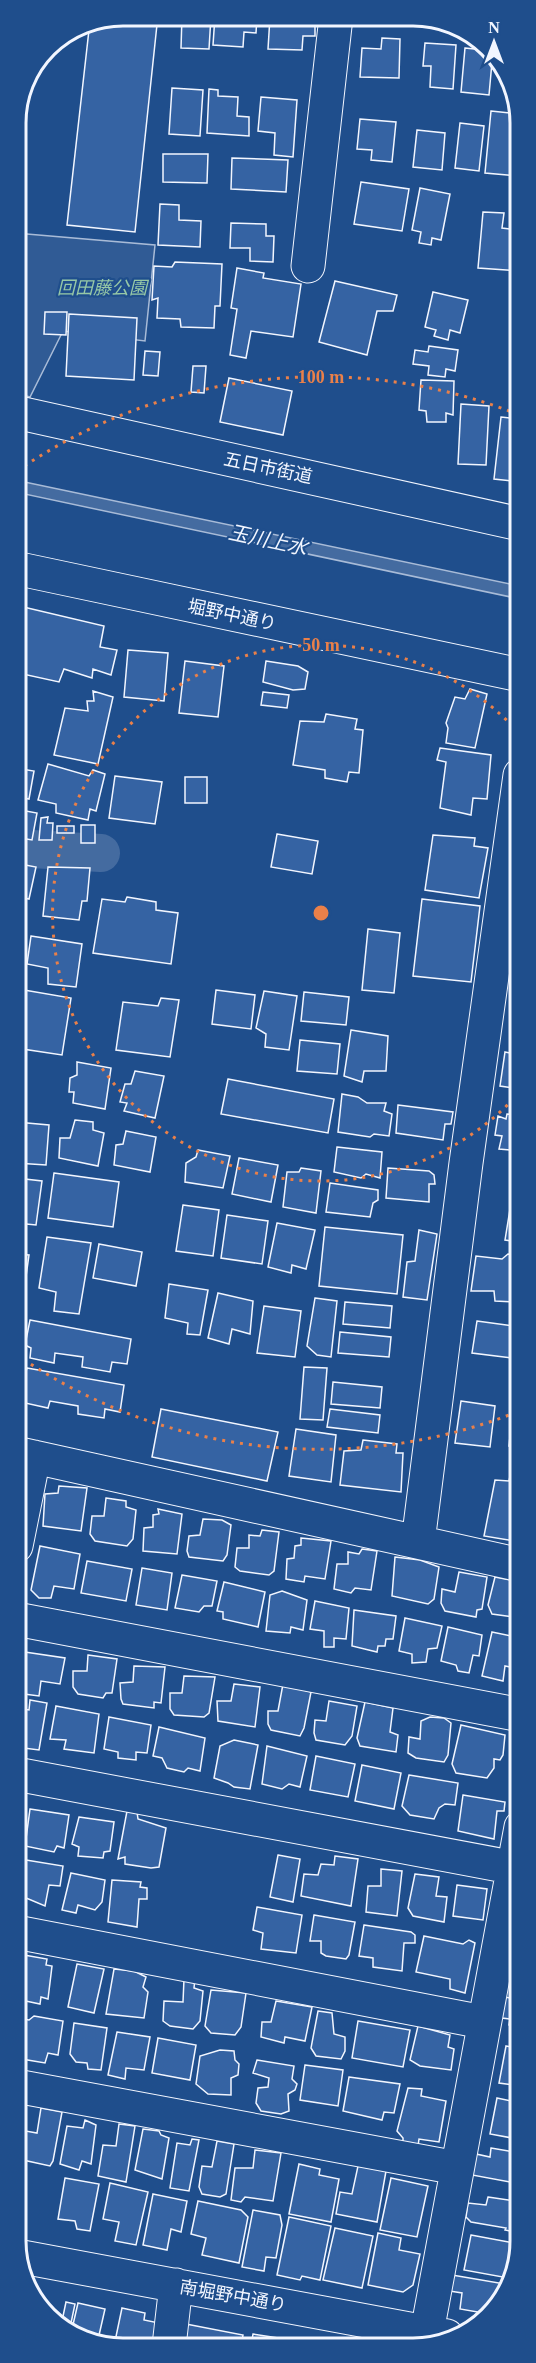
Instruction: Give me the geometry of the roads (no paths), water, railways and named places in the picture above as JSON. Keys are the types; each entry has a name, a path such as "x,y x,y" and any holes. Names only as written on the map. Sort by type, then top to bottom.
{"street":[{"path":"308,266 335,26"},
{"name":"五日市街道","path":"26,414 510,522"},
{"name":"堀野中通り","path":"26,570 510,673"},
{"path":"418,1542 466,1163 510,847"},
{"path":"26,1455 510,1563"},
{"path":"26,1621 510,1712"},
{"path":"26,1776 510,1867"},
{"path":"437,2334 457,2168 483,2022 510,1900"},
{"path":"26,1934 483,2022"},
{"path":"26,2088 457,2168"},
{"name":"南堀野中通り","path":"27,2258 437,2334"},
{"path":"170,2338 176,2285"}],"water":[{"name":"玉川上水","path":"26,482 510,584 510,597 26,494"}],"waterway":[{"path":"26,849 101,853"}],"park label":[{"name":"回田藤公園","path":"102,288"}]}
